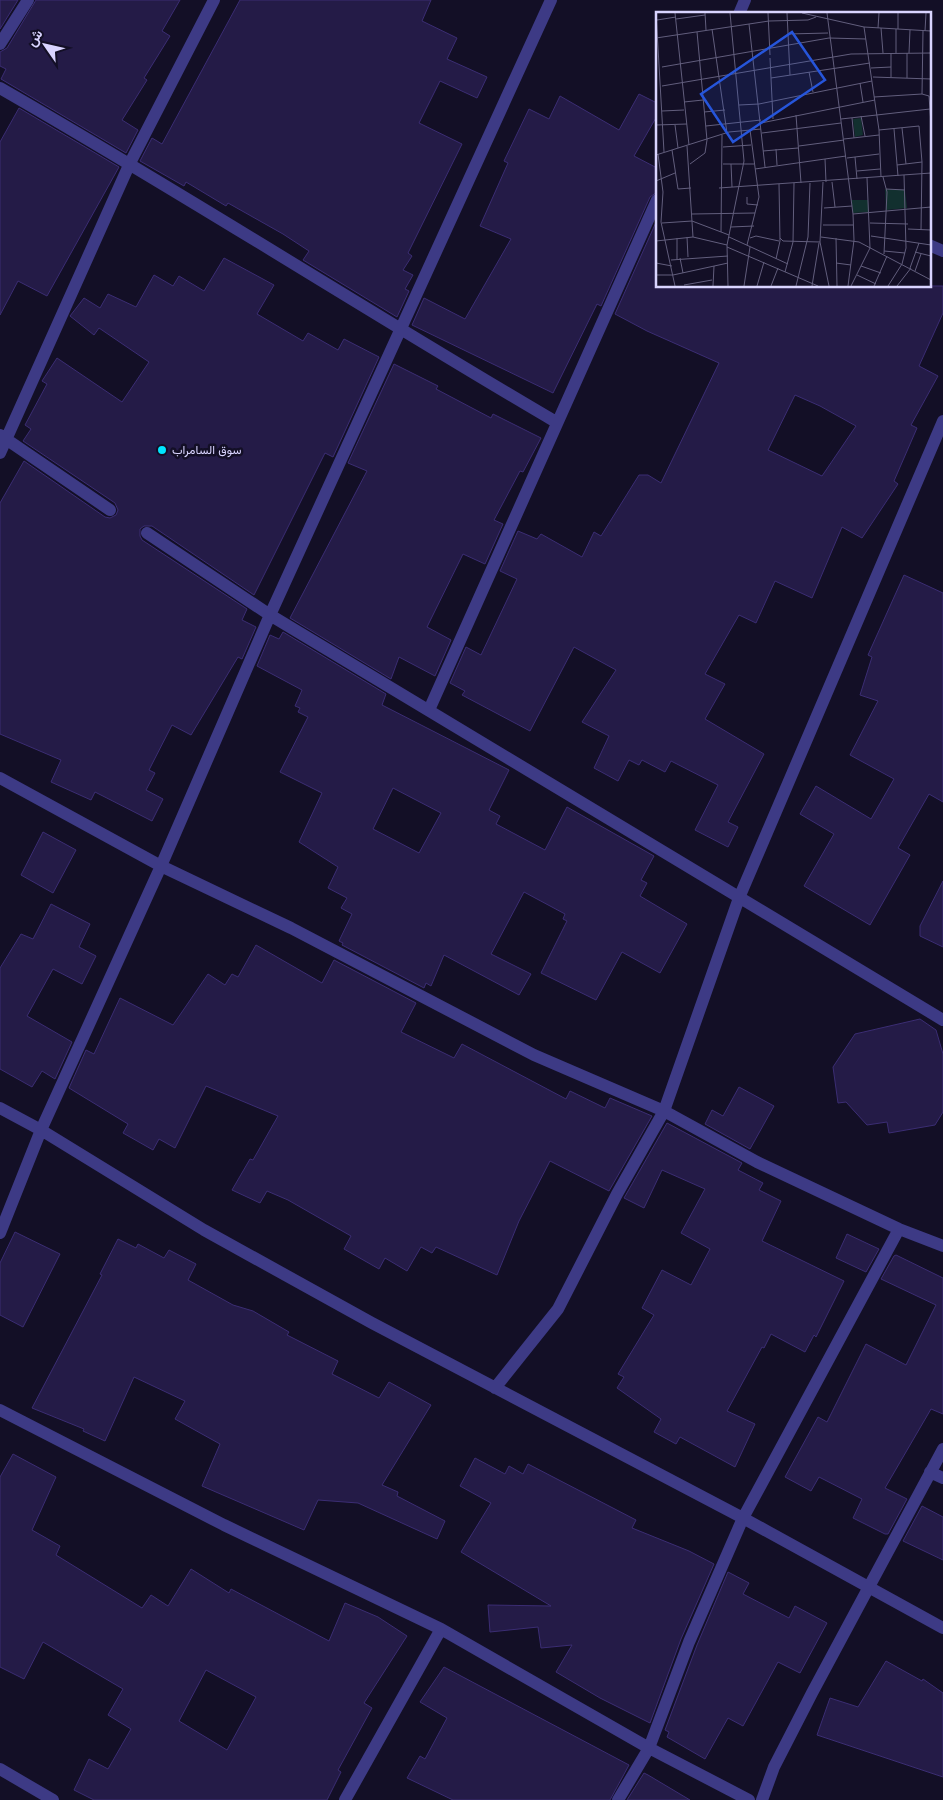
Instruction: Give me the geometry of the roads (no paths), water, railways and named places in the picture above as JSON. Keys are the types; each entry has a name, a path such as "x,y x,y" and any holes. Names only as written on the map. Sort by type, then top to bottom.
{"street":[{"path":"0,44 28,0"},
{"path":"0,453 3,437 130,163 214,0"},
{"path":"0,1233 41,1130 270,615 551,0"},
{"path":"740,12 745,0"},
{"path":"0,88 130,163 400,330 556,422"},
{"path":"429,710 556,422 656,202"},
{"path":"930,245 943,251"},
{"path":"495,1388 558,1309 617,1194 664,1111 739,898 943,421"},
{"path":"3,437 110,510"},
{"path":"147,532 270,615 943,1020"},
{"path":"0,778 160,866 291,928 534,1055 664,1111 756,1162 899,1229 942,1241"},
{"path":"0,1108 41,1130 204,1230 495,1388 743,1518 943,1628"},
{"path":"618,1800 648,1748 689,1642 743,1518 899,1229"},
{"path":"0,1410 224,1525 441,1629 648,1748 750,1800"},
{"path":"762,1800 774,1767 943,1448"},
{"path":"930,1472 943,1478"},
{"path":"345,1800 441,1629"},
{"path":"0,1769 54,1800"}],"place":[{"name":"سوق السامراب","path":"162,450"}]}
